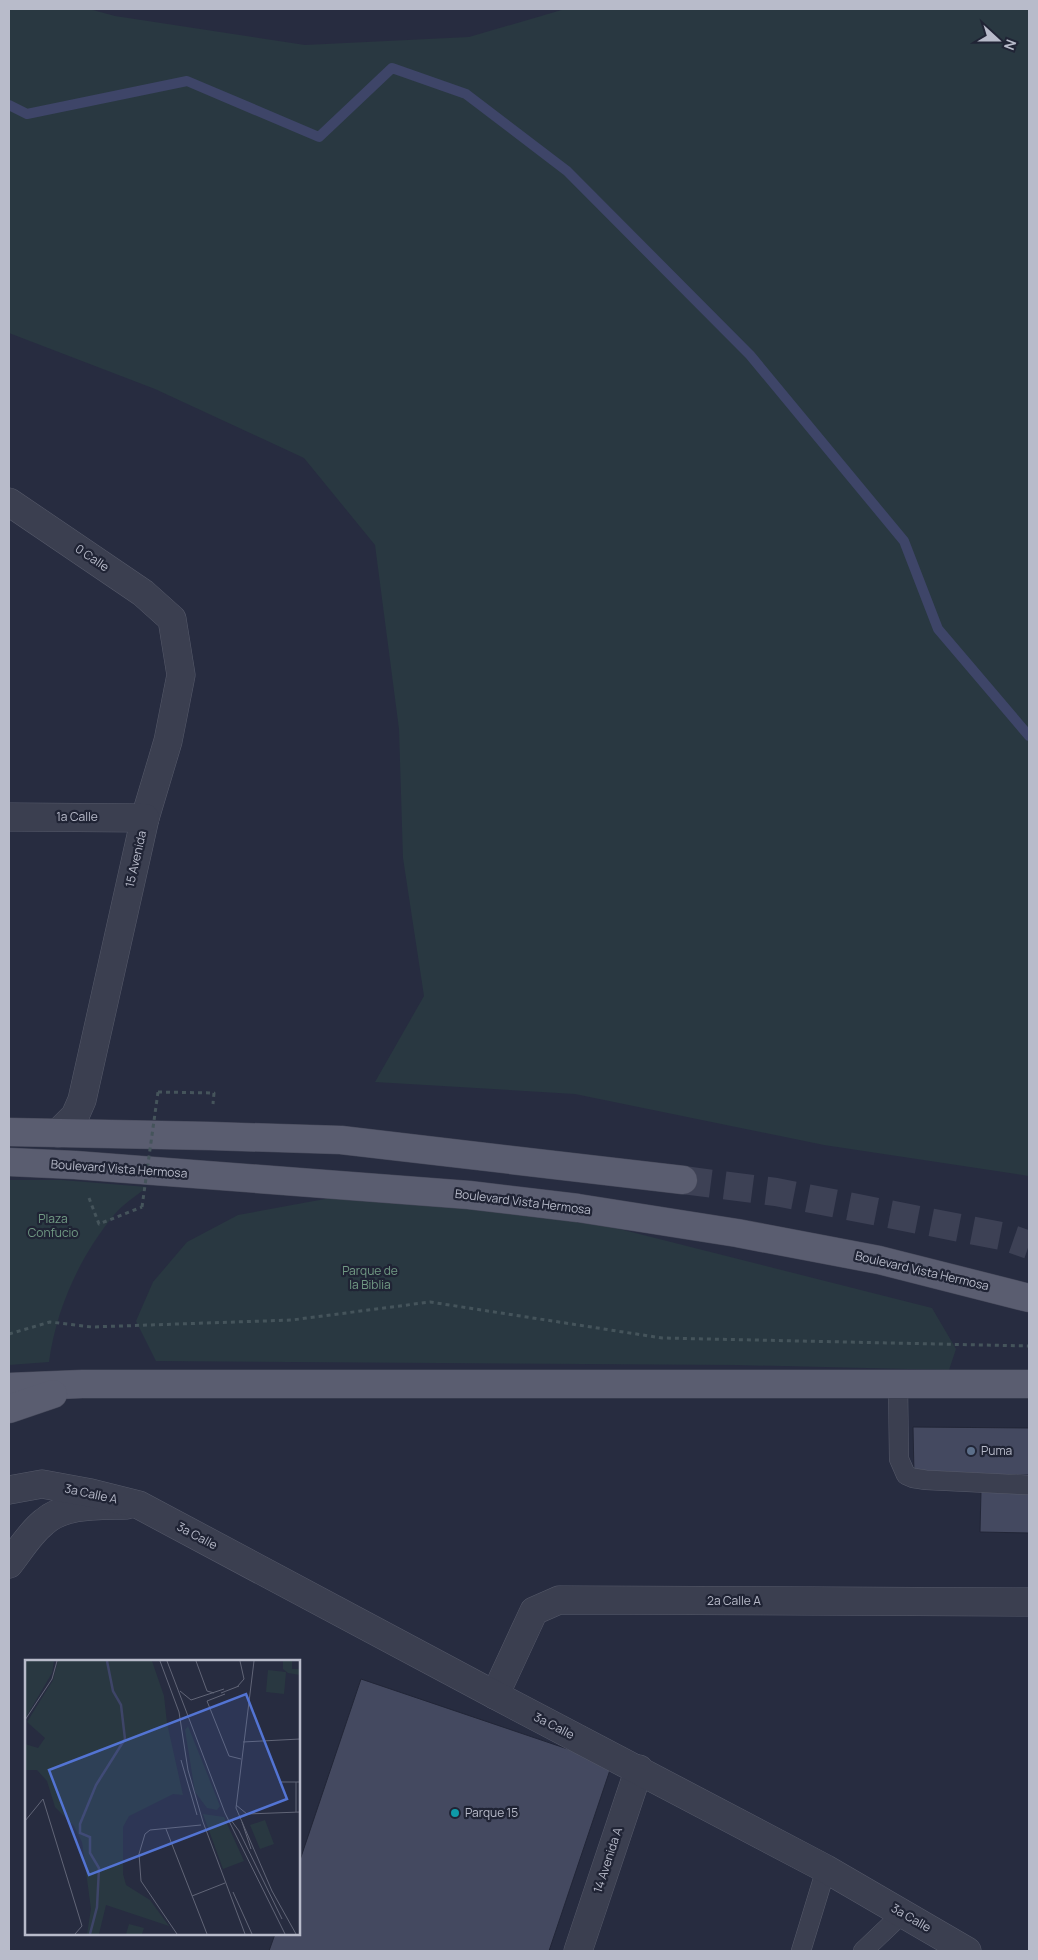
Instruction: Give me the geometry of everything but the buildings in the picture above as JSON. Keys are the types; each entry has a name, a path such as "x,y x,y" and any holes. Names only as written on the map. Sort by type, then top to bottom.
{"main road":[{"path":"9,1132 341,1140 683,1180"},
{"name":"Boulevard Vista Hermosa","path":"9,1162 75,1165 468,1195 578,1208 737,1233 879,1260 1029,1298"},
{"path":"9,1409 82,1384"},
{"path":"9,1388 82,1384 1029,1384"}],"street":[{"name":"0 Calle","path":"9,502 143,593 172,619"},
{"name":"15 Avenida","path":"58,1133 74,1116 82,1100 145,818 168,741 181,675 172,619"},
{"name":"1a Calle","path":"9,817 145,818"},
{"path":"82,1100 91,1117 104,1134"},
{"name":"3a Calle A","path":"9,1490 42,1484 139,1505"},
{"path":"9,1564 44,1521 65,1511 84,1507 139,1505"},
{"name":"3a Calle","path":"139,1505 826,1869 967,1951"},
{"name":"2a Calle A","path":"496,1695 534,1611 559,1600 1029,1602"},
{"name":"14 Avenida A","path":"578,1951 639,1769"}],"lane":[{"path":"898,1384 899,1459 906,1475 926,1480 1029,1485"},
{"path":"801,1951 826,1869"},
{"path":"863,1951 903,1913"}],"path":[{"path":"99,1224 142,1207 158,1092 214,1093"},
{"path":"9,1334 50,1322 92,1327 292,1320 430,1302 662,1338 1029,1346"}],"green space":[{"path":"9,9 89,9 115,16 305,45 469,37 565,9 1029,9 1029,1176 824,1145 575,1094 375,1082 424,996 403,858 399,729 375,545 304,458 155,389 9,333"},
{"name":"Plaza Confucio","path":"9,1180 62,1180 147,1187 114,1215 90,1248 71,1284 57,1322 49,1362 9,1365"},
{"name":"Parque de la Biblia","path":"363,1192 572,1217 932,1308 956,1349 949,1370 736,1365 156,1361 136,1321 153,1282 187,1242 238,1215"}],"waterway":[{"path":"9,105 27,114 187,81 319,137 392,68 466,94 567,171 750,355 904,541 938,629 1029,736"}],"tunnel":[{"path":"683,1180 776,1192 1006,1237 1029,1245"}],"place":[{"name":"Puma","path":"971,1451"},
{"name":"Parque 15","path":"455,1813"}]}
